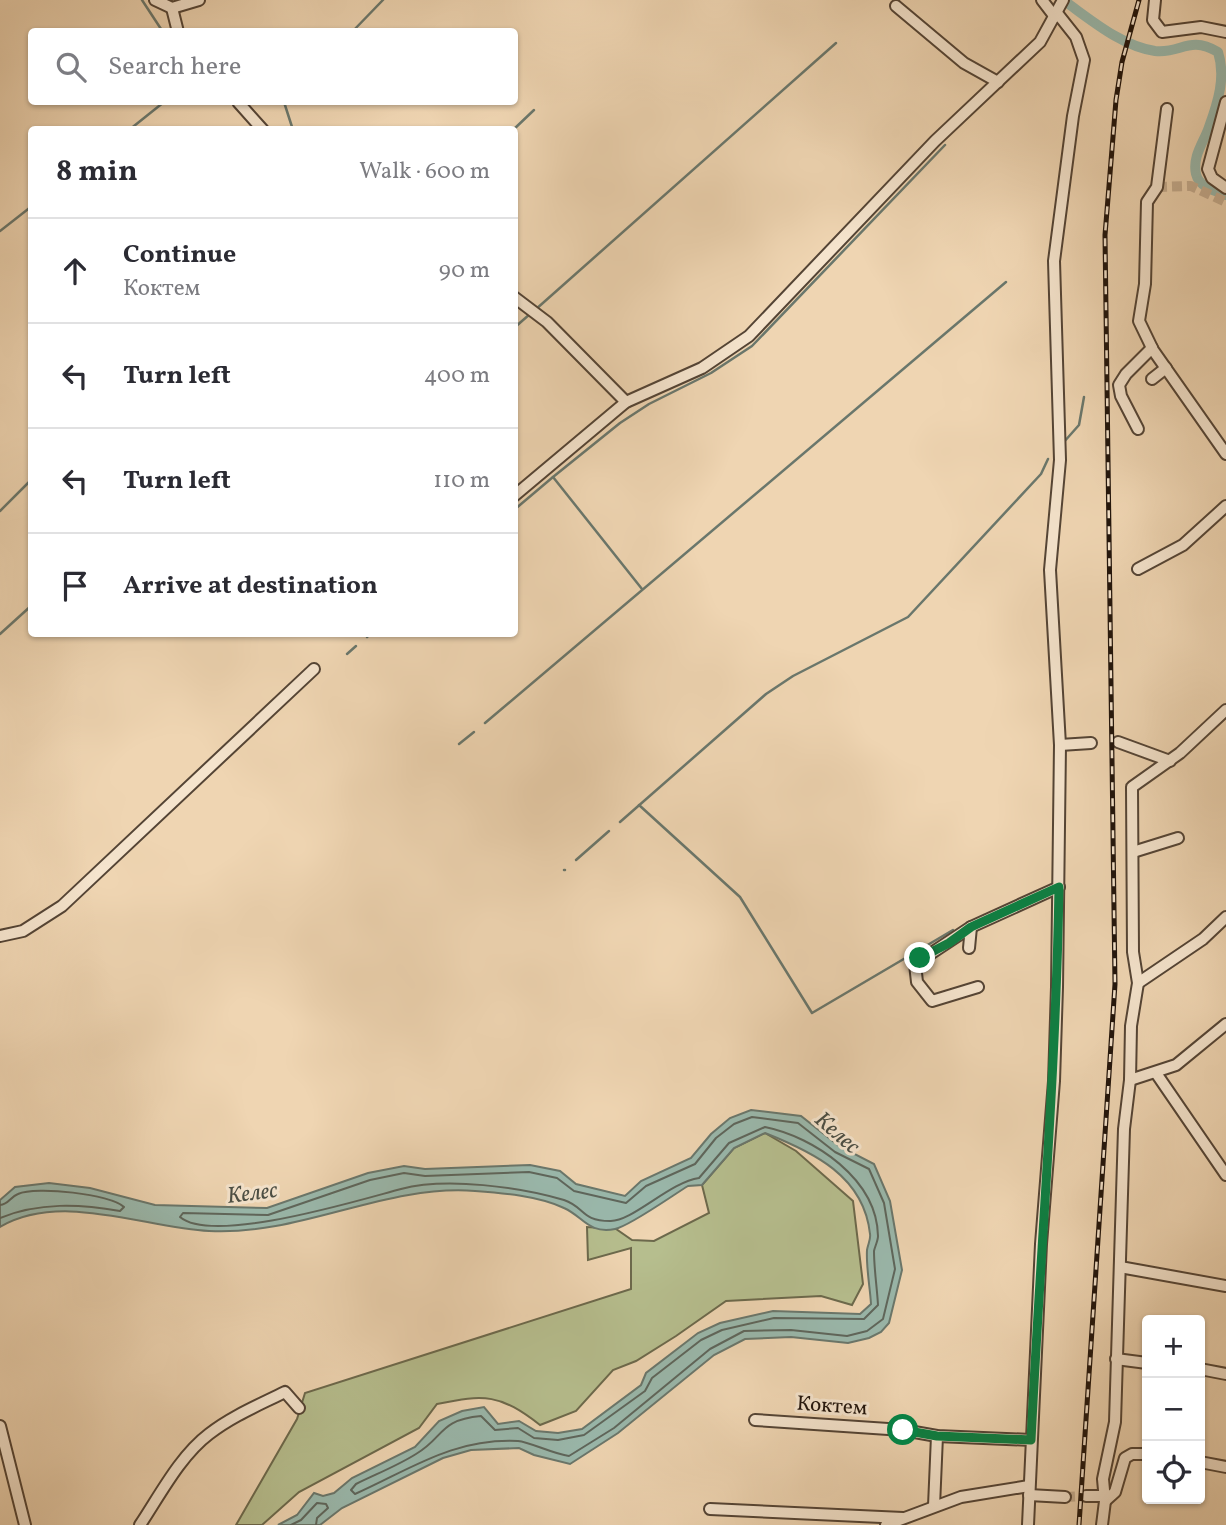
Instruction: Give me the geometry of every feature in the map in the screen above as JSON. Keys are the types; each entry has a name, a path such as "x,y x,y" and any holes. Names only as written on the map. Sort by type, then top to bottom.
{"street":[{"path":"155,0 172,8 199,0"},
{"path":"1028,1525 1041,1244 1054,1081 1059,887 1060,745 1050,570 1060,460 1054,261 1073,116 1084,60 1083,49 1059,8 1042,0"},
{"path":"1155,0 1152,17 1156,27 1166,33 1201,27 1226,32"},
{"path":"896,6 964,63 998,82"},
{"path":"172,8 177,28"},
{"path":"518,493 626,402 702,368 749,336 935,141 1040,42 1059,8"},
{"path":"1226,102 1208,169 1217,183 1226,188"},
{"path":"241,105 259,126"},
{"path":"1167,109 1157,187 1147,202 1145,284 1139,317 1152,348 1226,454"},
{"path":"518,300 547,322 626,402"},
{"path":"1138,429 1121,396 1119,385 1152,348"},
{"path":"1152,379 1166,368"},
{"path":"1138,569 1183,545 1226,506"},
{"path":"0,936 23,931 62,906 314,669"},
{"path":"1102,1525 1104,1471 1115,1422 1124,1129 1130,1080 1131,1026 1138,983 1133,962 1132,787 1146,774 1170,761 1226,710"},
{"path":"1118,742 1170,761"},
{"path":"1060,745 1091,743"},
{"path":"1133,852 1178,838"},
{"path":"978,987 932,1001 918,982 914,970 917,960 949,943 971,927 1059,887"},
{"path":"1138,983 1203,939 1226,916"},
{"path":"969,948 971,927"},
{"path":"1130,1080 1156,1073 1182,1061 1226,1024"},
{"path":"1156,1073 1226,1175"},
{"path":"1120,1267 1226,1286"},
{"path":"1116,1359 1142,1362"},
{"path":"1205,1370 1226,1374"},
{"path":"140,1525 179,1467 206,1436 230,1419 285,1392 299,1408"},
{"name":"Коктем","path":"755,1420 903,1430 937,1436 1031,1440"},
{"path":"0,1426 25,1525"},
{"path":"934,1506 937,1436"},
{"path":"1086,1496 1104,1499 1115,1492 1125,1458 1132,1454 1142,1454"},
{"path":"1205,1463 1226,1467"},
{"path":"886,1525 961,1497 1029,1491 1065,1497"},
{"path":"710,1508 903,1518"}],"green space":[{"path":"765,1133 796,1151 853,1201 863,1284 852,1305 821,1296 726,1301 636,1361 613,1370 576,1411 540,1425 514,1407 492,1399 468,1399 437,1404 419,1428 299,1492 262,1525 236,1525 297,1419 305,1393 631,1289 631,1248 588,1260 587,1227 616,1229 632,1240 654,1241 709,1213 702,1185 734,1148"}],"water":[{"name":"Келес","path":"751,1110 801,1116 839,1146 874,1164 890,1201 902,1270 889,1323 881,1332 848,1343 791,1337 745,1339 714,1355 618,1433 570,1464 534,1455 519,1448 471,1450 443,1458 342,1508 320,1525 278,1525 297,1515 314,1493 323,1496 334,1493 352,1478 415,1447 439,1421 462,1411 484,1407 498,1424 519,1421 536,1431 558,1433 582,1429 641,1385 646,1373 698,1333 720,1323 773,1311 860,1314 871,1304 867,1257 870,1236 866,1214 858,1196 847,1182 818,1158 765,1133 734,1148 702,1185 688,1186 615,1229 592,1227 564,1208 532,1198 475,1191 408,1195 277,1226 243,1230 209,1231 76,1212 49,1212 24,1217 0,1227 0,1200 15,1187 49,1183 90,1188 155,1205 267,1208 368,1173 404,1166 425,1169 530,1165 560,1171 576,1184 625,1196 641,1181 691,1158 711,1134 730,1118"}],"waterway":[{"path":"142,0 160,28"},
{"path":"356,28 383,0"},
{"path":"1063,0 1106,31 1130,44 1155,51 1199,45 1218,52 1220,90 1195,167 1200,182 1226,195"},
{"path":"535,310 836,43"},
{"path":"134,126 160,105"},
{"path":"285,105 292,126"},
{"path":"517,126 534,110"},
{"path":"642,589 553,477 620,423 649,404 711,373 752,346 945,145"},
{"path":"0,231 28,209"},
{"path":"485,723 1006,282"},
{"path":"518,324 530,314"},
{"path":"1063,443 1079,425 1084,397"},
{"path":"620,822 766,694 793,676 908,617 1041,474 1048,459"},
{"path":"518,507 553,477"},
{"path":"0,511 28,483"},
{"path":"0,634 28,609"},
{"path":"347,654 356,646"},
{"path":"459,744 474,732"},
{"path":"639,805 740,897 812,1013 953,930"},
{"path":"576,860 609,831"}],"tunnel":[{"path":"1157,187 1191,186 1226,202"},
{"path":"1065,1497 1086,1496"}],"railway":[{"path":"1079,1525 1115,984 1105,235 1116,100 1122,62 1139,0"}],"route":[{"path":"903,1430 937,1436 1031,1440 1041,1244 1054,1081 1059,887 971,927 949,943 920,958"}]}
